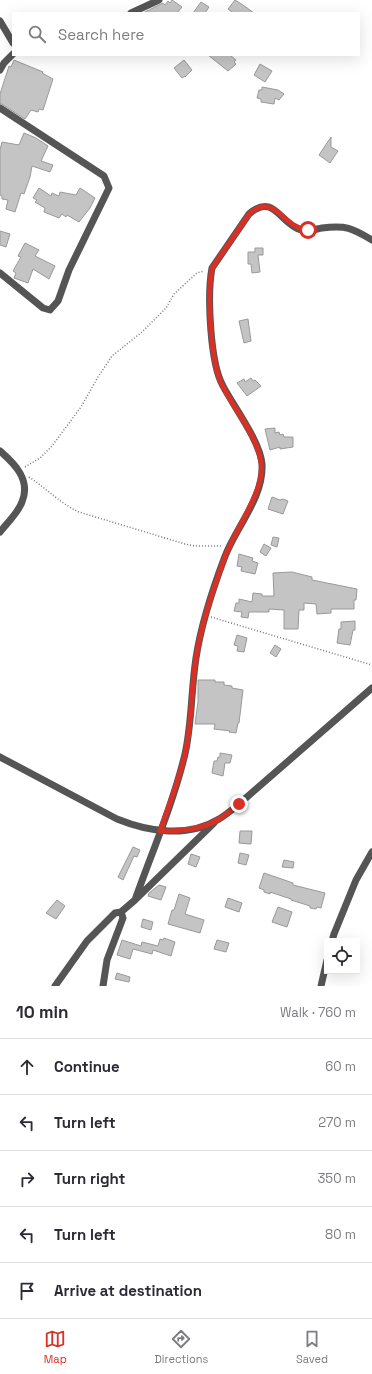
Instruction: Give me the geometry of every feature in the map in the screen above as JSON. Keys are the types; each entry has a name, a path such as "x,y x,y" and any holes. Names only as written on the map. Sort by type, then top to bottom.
{"street":[{"path":"133,12 159,0"},
{"path":"0,21 12,41"},
{"path":"0,70 4,63 12,55"},
{"path":"0,108 104,176 109,188 73,262 58,301 50,310 43,308 0,273"},
{"path":"135,900 176,786 185,753 190,722 191,693 196,657 205,615 229,546 255,497 261,474 262,462 256,446 217,373 214,354 210,296 212,268 249,214 255,208 262,206 268,206 300,230 348,227 372,240"},
{"path":"0,451 15,464 24,484 22,501 18,510 0,532"},
{"path":"56,986 68,966 87,942 115,913 121,912 135,900 219,819 239,804 372,688"},
{"path":"0,757 117,819 135,826 160,831 178,831 205,826 219,819"},
{"path":"333,938 356,880 372,852"},
{"path":"103,986 107,960 123,918 121,912"},
{"path":"321,986 324,973"}],"path":[{"path":"212,268 197,273 174,294 166,308 142,332 112,356 81,407 52,446 40,458 19,470 41,484 68,506 79,512 185,544 210,547 229,546"},
{"path":"205,615 372,665"}],"building":[{"path":"172,0 182,7 178,12 145,12 163,3 165,5 168,1 170,3"},
{"path":"235,0 253,12 232,12 228,9"},
{"path":"201,2 209,7 206,12 194,12"},
{"path":"209,56 231,56 236,60 234,62 236,64 228,71"},
{"path":"14,60 43,72 42,73 53,79 43,110 39,109 38,112 31,110 25,119 0,103 0,94 9,66 11,67"},
{"path":"184,60 192,70 182,78 174,68"},
{"path":"260,64 272,71 265,82 254,75"},
{"path":"262,87 278,90 284,94 279,100 275,98 274,104 261,102 261,99 257,98 259,90 262,90"},
{"path":"24,133 36,138 48,146 41,161 53,165 50,172 32,166 24,194 21,193 15,212 6,209 8,200 2,199 2,196 0,195 0,150 2,142 19,145"},
{"path":"331,137 331,147 338,151 330,163 319,155"},
{"path":"39,188 51,196 52,193 59,196 60,192 76,195 80,188 95,198 90,208 79,222 67,215 66,217 62,214 59,218 44,212 45,208 35,202 37,200 33,198"},
{"path":"0,231 10,234 6,247 0,245"},
{"path":"25,243 39,250 35,256 55,266 49,279 33,269 28,283 14,278 16,273 13,271 21,257 18,256"},
{"path":"255,248 263,248 263,255 258,255 260,272 252,273 251,264 248,264 248,252 255,252"},
{"path":"248,319 251,341 244,343 239,321"},
{"path":"251,378 261,386 247,396 237,383 244,379 245,382"},
{"path":"275,428 275,433 279,432 280,435 283,434 284,437 293,437 293,447 280,449 280,447 270,450 265,429"},
{"path":"272,497 288,501 283,514 268,509"},
{"path":"273,537 279,538 277,547 271,545"},
{"path":"264,544 271,548 266,556 260,552"},
{"path":"239,554 253,558 252,561 258,563 255,574 241,571 242,567 237,566"},
{"path":"292,572 312,577 312,580 357,589 356,600 354,600 354,609 331,609 331,613 317,614 316,604 304,603 304,610 299,610 298,629 284,629 284,610 269,609 269,612 249,612 248,618 241,617 242,612 234,611 236,603 239,603 239,599 252,602 253,593 262,594 262,596 274,596 273,573"},
{"path":"355,621 355,630 353,630 350,645 337,643 339,629 341,629 341,622"},
{"path":"237,635 247,638 244,652 237,651 238,646 234,645"},
{"path":"275,645 281,649 276,657 270,653"},
{"path":"198,680 215,680 215,682 224,682 224,685 243,690 239,723 236,733 214,729 215,724 195,724 198,702"},
{"path":"220,753 232,755 230,763 225,763 223,776 212,773 214,761 217,761 218,757 220,757"},
{"path":"240,831 252,831 251,844 239,843"},
{"path":"133,847 140,850 137,857 134,856 123,880 118,877"},
{"path":"240,853 249,855 246,865 238,863"},
{"path":"191,854 200,857 196,867 188,864"},
{"path":"284,860 294,862 293,868 282,867"},
{"path":"264,873 293,883 293,885 325,893 321,908 310,908 310,906 291,899 270,892 270,894 264,892 264,890 259,888"},
{"path":"159,885 166,887 161,900 148,896 149,893"},
{"path":"179,894 190,898 185,914 204,920 200,933 168,924"},
{"path":"228,898 242,903 239,912 225,907"},
{"path":"57,900 65,906 56,919 46,913"},
{"path":"278,907 292,912 287,927 272,922"},
{"path":"143,919 153,922 151,930 141,927"},
{"path":"164,938 175,942 171,956 153,950 152,954 133,949 130,959 117,955 122,940 141,946 142,942 158,946 160,939 163,940"},
{"path":"217,940 229,943 226,952 214,949"},
{"path":"117,973 130,977 129,982 115,979"}],"route":[{"path":"239,804 219,819 205,826 178,831 160,831 176,786 185,753 190,722 191,693 196,657 205,615 223,561 229,546 255,497 261,474 262,462 256,446 217,373 214,354 210,278 212,268 249,214 255,208 268,206 293,226 300,230 308,230"}]}
